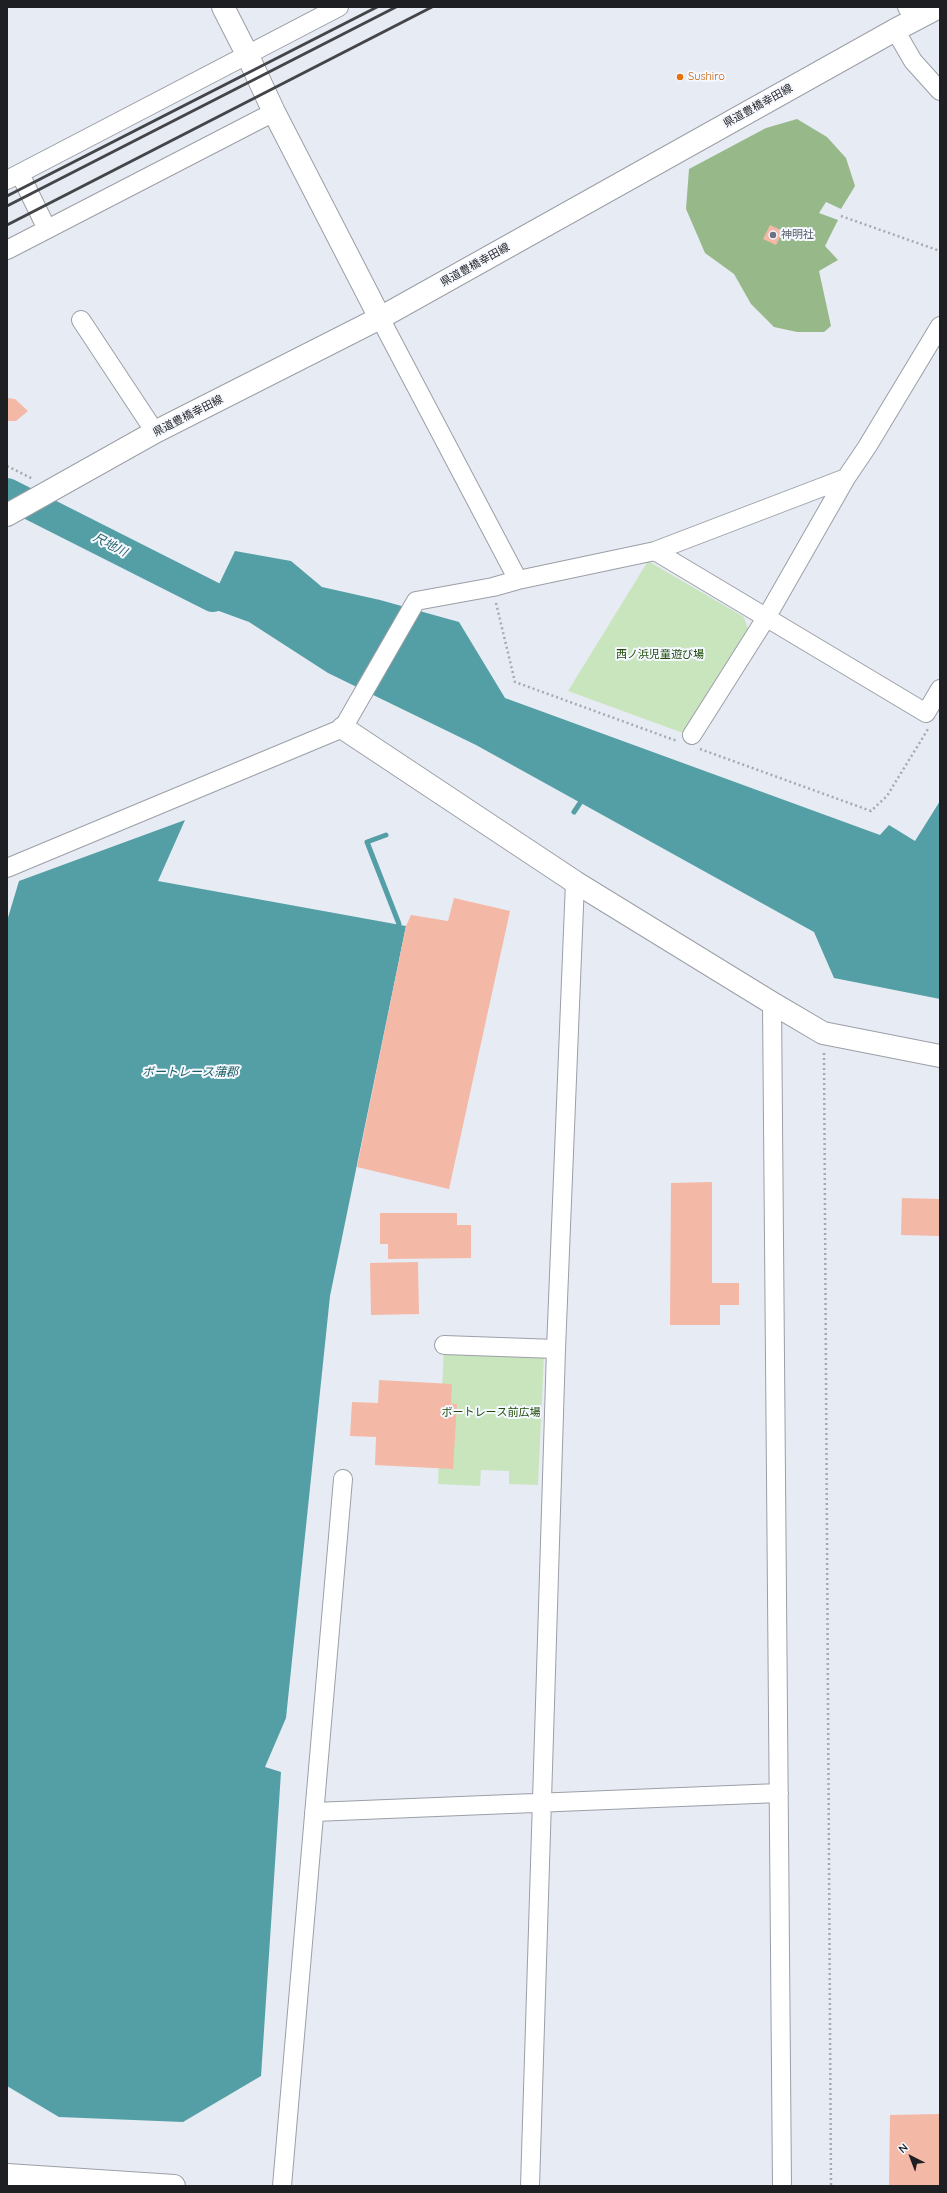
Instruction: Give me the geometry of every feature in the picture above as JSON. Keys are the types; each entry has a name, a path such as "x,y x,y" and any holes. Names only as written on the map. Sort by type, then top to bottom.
{"main road":[{"path":"223,7 274,112 380,318"},
{"name":"県道豊橋幸田線","path":"7,515 44,496 155,432 380,318 895,30 911,14 939,7"},
{"path":"343,728 575,882 772,1003 823,1032 940,1056"},
{"path":"7,2174 56,2182 174,2186"}],"street":[{"path":"47,229 14,177 339,7"},
{"path":"895,30 913,61 940,91"},
{"path":"7,250 274,112"},
{"path":"380,318 518,580"},
{"path":"81,320 155,432"},
{"path":"692,735 766,618 846,478 867,447 940,326"},
{"path":"7,868 343,728 359,703 416,601 493,587 518,580 655,551 846,478"},
{"path":"655,551 926,713 940,689"},
{"path":"530,2186 540,1802 556,1349 575,882"},
{"path":"772,1003 782,2186"},
{"path":"444,1345 556,1349"},
{"path":"282,2186 343,1478"},
{"path":"314,1812 779,1793"}],"path":[{"path":"842,216 940,251"},
{"path":"823,1032 831,2186"}],"green space":[{"path":"797,119 827,137 846,158 855,186 841,209 826,202 819,213 838,220 825,246 838,260 819,271 831,326 824,332 797,332 774,327 751,304 734,274 705,253 686,209 689,169 766,128"},
{"name":"西ノ浜児童遊び場","path":"648,561 744,617 748,629 683,733 568,691"},
{"name":"ボートレース前広場","path":"444,1345 544,1356 538,1485 509,1484 509,1471 481,1470 480,1486 438,1484"}],"water":[{"path":"235,551 291,561 322,587 380,600 459,622 505,698 880,835 889,825 915,841 940,801 940,999 834,978 814,932 476,745 328,673 249,622 208,607"},
{"name":"ボートレース蒲郡","path":"185,820 158,881 406,926 330,1296 286,1718 265,1767 281,1772 261,2076 183,2122 59,2117 7,2086 7,921 19,881"}],"building":[{"name":"神明社","path":"770,225 783,231 776,245 763,239"},
{"path":"7,398 15,399 28,411 16,421 7,421"},
{"path":"454,898 510,911 449,1189 357,1167 406,926 411,915 448,921"},
{"path":"712,1182 712,1283 739,1283 739,1305 720,1305 720,1325 670,1325 671,1183"},
{"path":"902,1198 940,1199 940,1236 901,1235"},
{"path":"380,1213 457,1213 457,1225 471,1225 471,1258 388,1259 388,1244 380,1244"},
{"path":"418,1262 419,1314 371,1315 370,1263"},
{"path":"379,1380 452,1384 451,1404 457,1404 453,1469 375,1465 376,1437 350,1436 352,1402 378,1403"},
{"path":"940,2114 940,2186 889,2186 890,2115"}],"waterway":[{"name":"尺地川","path":"7,493 213,597"},
{"path":"574,812 580,803"},
{"path":"386,835 367,842 399,924 396,930"}],"railway":[{"path":"7,196 377,7"},
{"path":"7,206 396,7"},
{"path":"7,225 432,7"}],"place":[{"name":"Sushiro","path":"680,77"},
{"name":"神明社","path":"773,235"}]}
